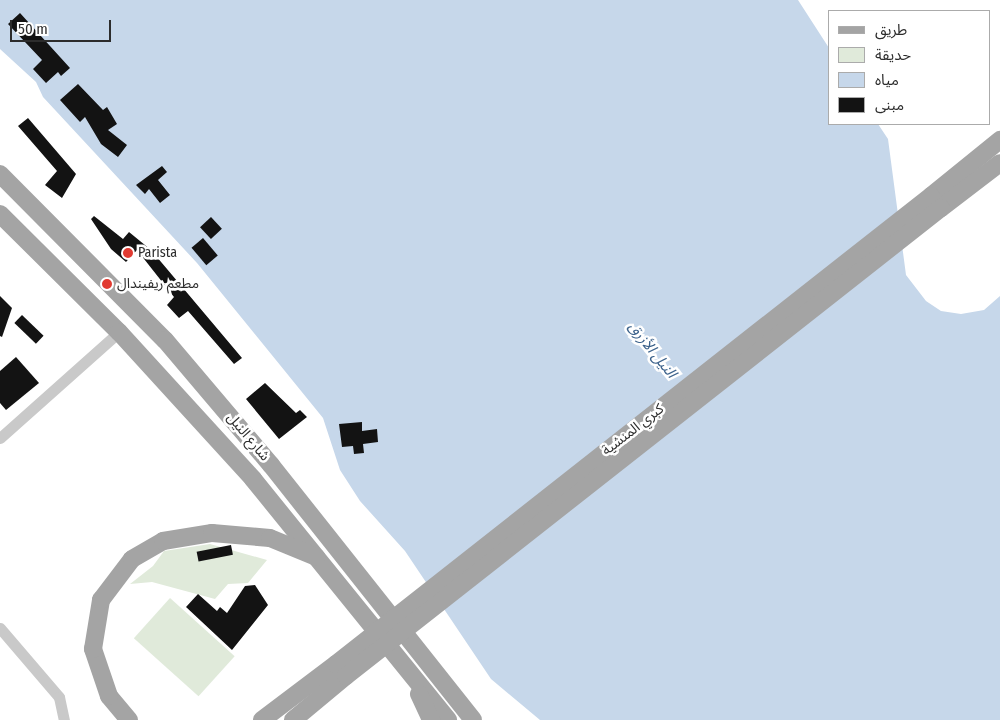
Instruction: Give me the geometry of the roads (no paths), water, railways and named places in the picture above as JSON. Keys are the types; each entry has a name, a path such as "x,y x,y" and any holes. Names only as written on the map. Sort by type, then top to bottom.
{"main road":[{"path":"936,202 1000,140"},
{"path":"936,202 1000,163"},
{"name":"شارع النيل","path":"0,174 165,340 277,473 473,720"},
{"name":"كبري المنشية","path":"341,670 936,202"},
{"name":"شارع النيل","path":"0,214 119,332 254,479 448,720"},
{"path":"130,720 109,696 93,649 101,600 132,559 163,541 212,533 270,538 318,558"},
{"path":"262,720 341,670"},
{"path":"293,720 341,670"},
{"path":"411,675 430,720"}],"street":[{"path":"1,436 119,332"},
{"path":"0,628 59,697 64,720"}],"water":[{"name":"النيل الأزرق","path":"0,0 798,0 828,46 828,125 879,125 888,139 906,275 926,301 941,311 961,314 984,310 1000,296 1000,720 540,720 491,679 405,551 360,501 340,470 323,418 197,263 43,97 36,82 0,49"}],"place":[{"name":"Parista","path":"128,253"},
{"name":"مطعم ريفيندال","path":"107,284"}]}
